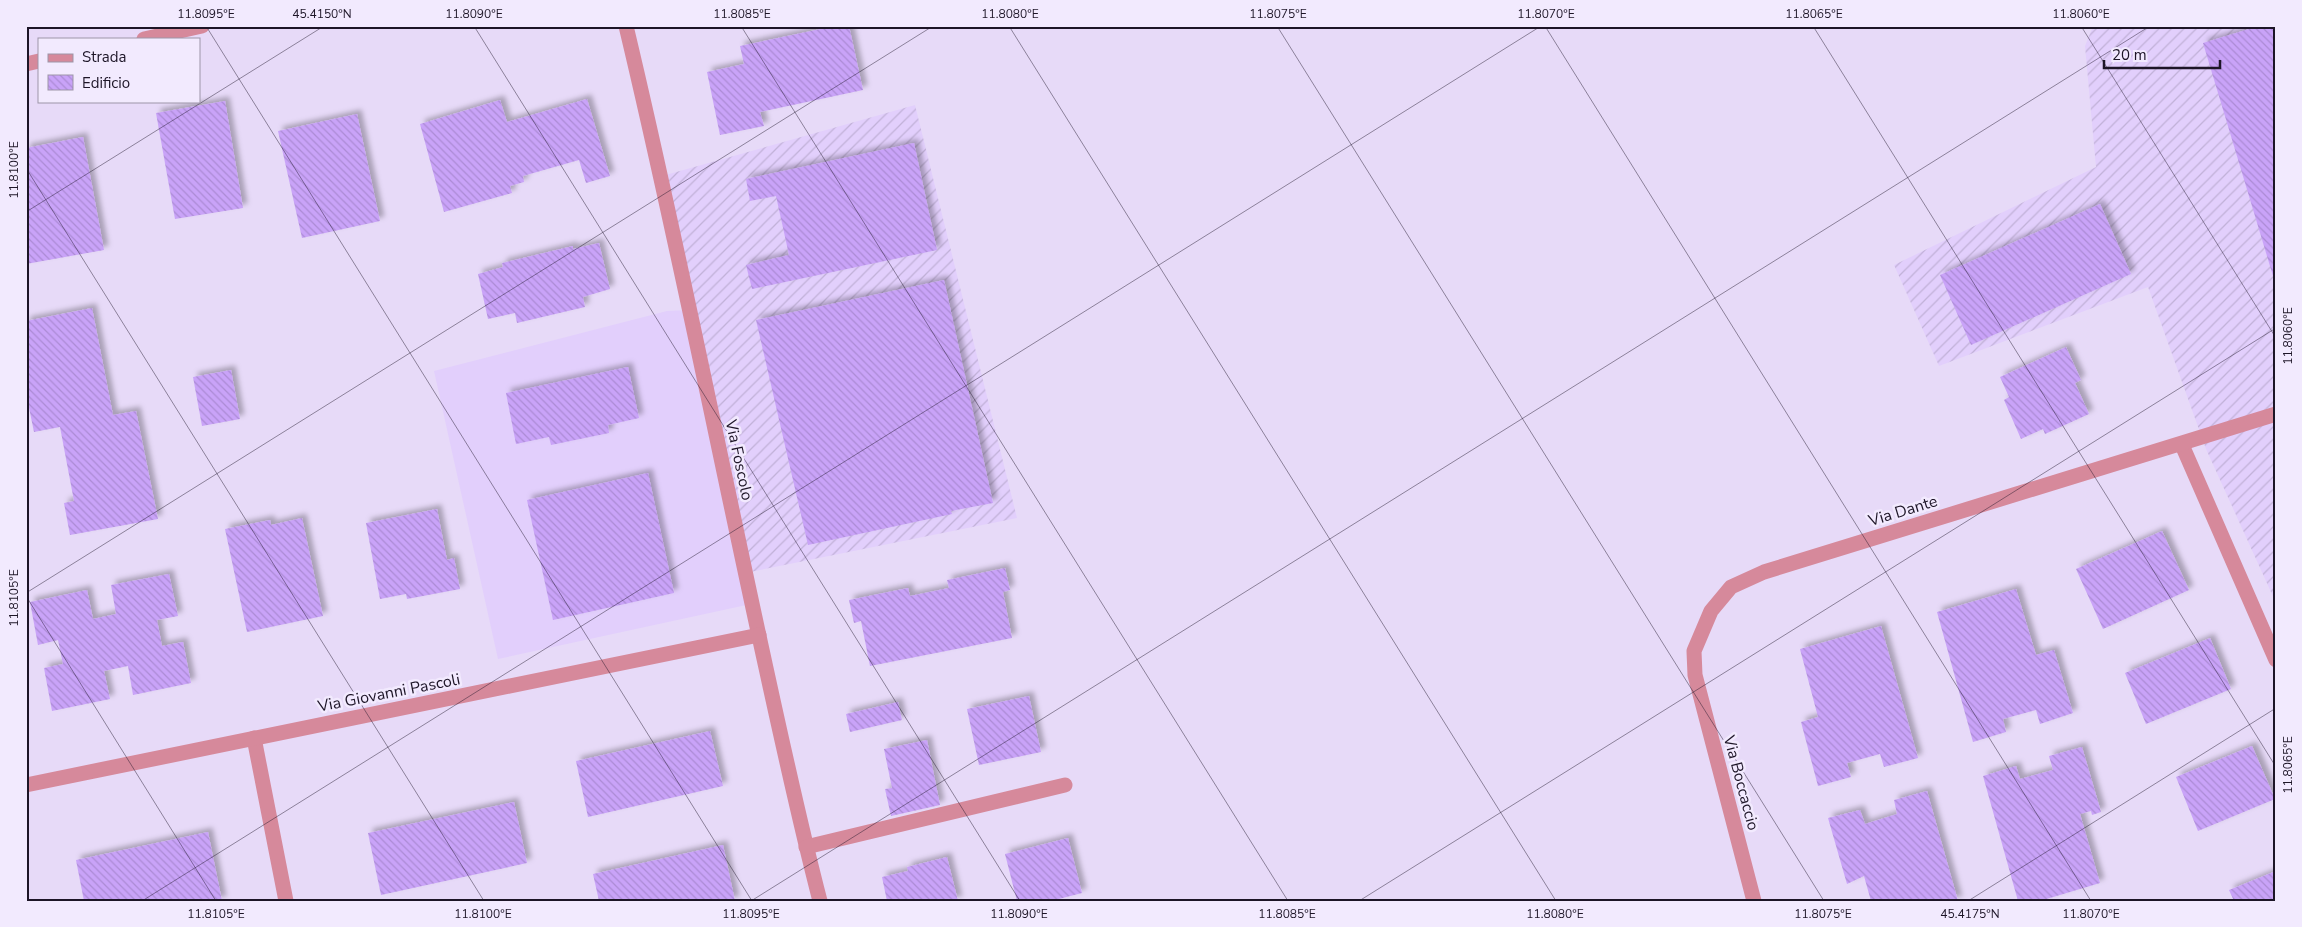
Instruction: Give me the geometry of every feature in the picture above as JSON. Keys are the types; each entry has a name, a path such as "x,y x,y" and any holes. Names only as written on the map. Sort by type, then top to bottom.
{"street":[{"path":"148,38 202,26"},
{"name":"Via Foscolo","path":"626,26 662,176 759,636 806,847 820,901"},
{"name":"Via Dante","path":"1694,674 1694,651 1711,611 1731,587 1764,572 2276,414"},
{"path":"2182,444 2276,660"},
{"name":"Via Giovanni Pascoli","path":"26,785 759,636"},
{"name":"Via Boccaccio","path":"1694,674 1754,901"},
{"path":"254,738 286,901"},
{"path":"806,847 1065,785"}],"shaded area":[{"path":"2093,26 2276,26 2276,603 2206,449 2148,287 1939,366 1894,265 2096,167 2085,46"},
{"path":"915,105 1017,518 745,573 662,176"},
{"path":"690,310 751,604 498,659 434,371 667,311"}],"building":[{"path":"835,26 849,26 863,90 760,112 764,126 720,135 707,72 744,64 740,46"},
{"path":"2259,26 2276,26 2276,276 2273,276 2203,43"},
{"path":"587,99 610,176 586,183 579,160 523,176 524,182 510,186 512,193 444,212 420,124 500,100 507,122"},
{"path":"225,101 243,208 175,219 156,113"},
{"path":"357,114 380,221 302,238 278,131"},
{"path":"83,137 104,250 26,264 26,148"},
{"path":"914,143 937,250 752,289 746,265 789,255 776,196 750,201 746,179"},
{"path":"2100,204 2131,274 1971,345 1940,275"},
{"path":"599,243 610,289 583,297 585,307 517,323 515,313 488,319 478,274 503,267 502,263 573,246 573,249"},
{"path":"944,280 993,503 951,511 952,514 808,545 756,320"},
{"path":"92,308 113,415 136,411 158,519 70,535 64,503 74,501 60,427 34,432 26,393 26,321"},
{"path":"2066,347 2081,380 2075,383 2089,414 2045,434 2043,429 2021,439 2004,400 2009,397 2000,377"},
{"path":"628,367 639,418 608,425 609,433 551,445 549,437 516,444 506,393"},
{"path":"231,370 240,419 202,426 193,377"},
{"path":"648,473 674,593 553,620 527,500"},
{"path":"437,509 447,560 454,558 460,589 407,599 406,594 380,599 366,523"},
{"path":"302,518 323,616 247,632 225,529 270,520 271,525"},
{"path":"2162,531 2189,590 2103,629 2076,569"},
{"path":"1005,568 1010,590 1003,592 1012,638 870,666 861,621 854,623 849,600 908,588 910,596 949,588 947,580"},
{"path":"169,574 178,616 157,620 162,646 183,642 191,683 133,695 128,666 104,671 110,699 52,711 44,668 63,664 58,640 38,645 30,602 87,590 93,619 116,614 111,585"},
{"path":"2016,589 2036,655 2054,650 2073,713 2040,724 2036,710 2003,719 2006,732 1973,742 1937,612"},
{"path":"1881,626 1918,758 1884,767 1880,754 1847,763 1851,777 1818,786 1801,722 1818,717 1800,649"},
{"path":"2210,638 2231,689 2146,724 2125,673"},
{"path":"1029,696 1041,752 979,765 967,709"},
{"path":"898,702 902,720 850,732 846,714"},
{"path":"710,731 723,786 588,817 576,761"},
{"path":"927,740 940,805 891,816 885,789 892,788 884,749"},
{"path":"2252,746 2275,799 2198,831 2176,777"},
{"path":"2082,747 2101,812 2092,815 2091,811 2080,814 2100,883 2040,901 2018,901 1983,776 2016,766 2020,779 2053,770 2049,756"},
{"path":"1927,791 1958,901 1871,901 1864,876 1847,884 1828,818 1860,810 1865,824 1897,814 1894,800"},
{"path":"514,802 527,863 381,895 368,833"},
{"path":"208,832 222,901 84,901 76,860"},
{"path":"1068,838 1082,893 1051,901 1017,901 1005,854"},
{"path":"723,845 735,901 599,901 593,874"},
{"path":"947,857 958,901 887,901 882,877 908,871 907,867"},
{"path":"2276,871 2276,901 2234,901 2229,890"}]}
